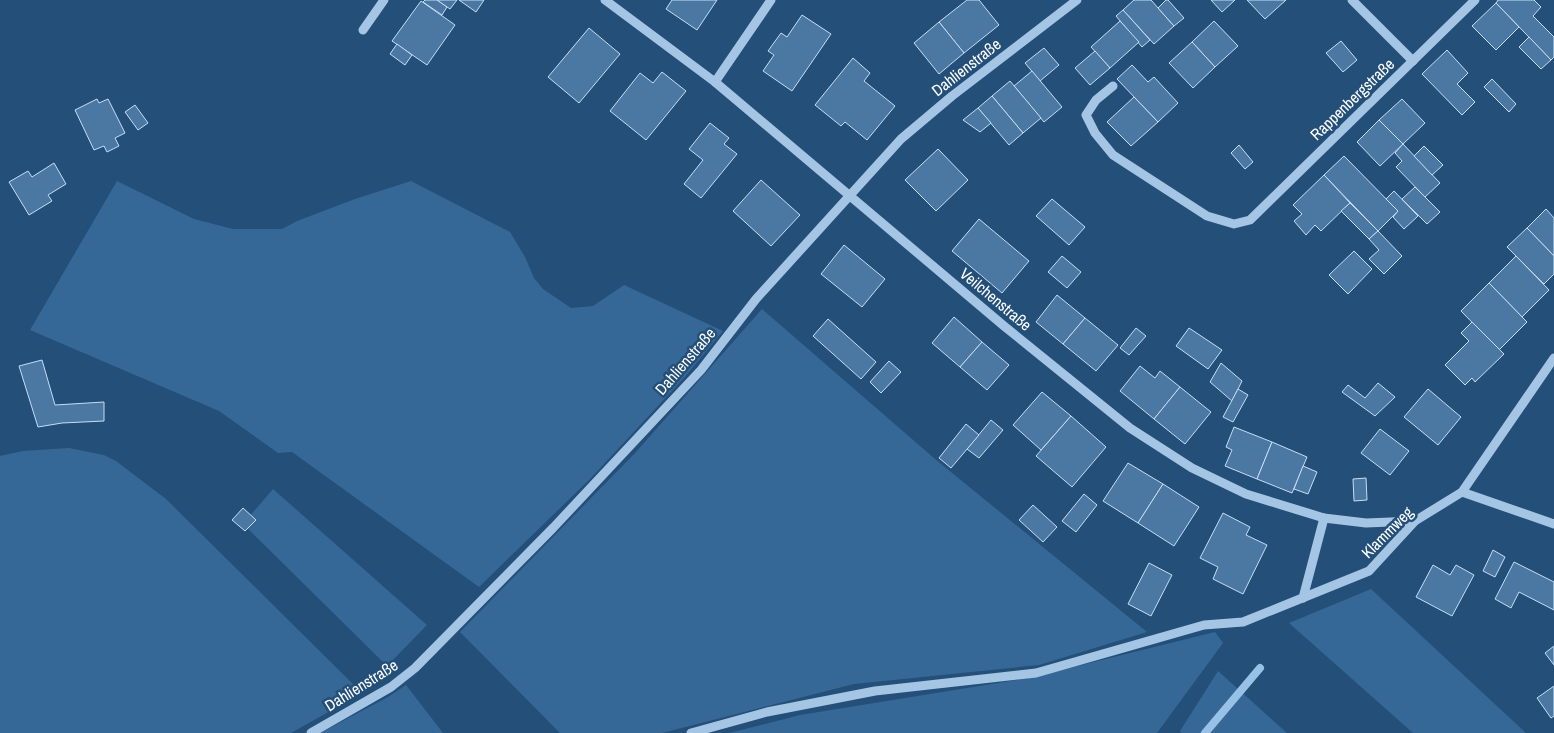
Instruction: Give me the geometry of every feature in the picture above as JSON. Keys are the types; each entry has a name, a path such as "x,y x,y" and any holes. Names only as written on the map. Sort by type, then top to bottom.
{"street":[{"path":"364,30 384,0"},
{"name":"Veilchenstraße","path":"605,0 715,82 1004,326 1130,428 1192,468 1246,494 1324,518 1366,523 1415,521"},
{"path":"715,82 771,0"},
{"name":"Dahlienstraße","path":"311,733 390,687 415,668 553,528 694,377 756,299 901,139 952,96 1077,0"},
{"path":"1352,0 1413,61"},
{"name":"Rappenbergstraße","path":"1114,86 1096,100 1086,115 1095,133 1113,155 1207,216 1234,224 1250,220 1474,0"},
{"name":"Klammweg","path":"691,733 767,712 875,691 1036,673 1204,625 1242,622 1369,571 1415,521 1462,492 1554,358"},
{"path":"1462,492 1554,524"},
{"path":"1303,598 1324,518"}],"shaded area":[{"path":"117,181 194,219 233,229 282,229 297,221 355,199 411,181 510,232 525,257 534,278 543,289 571,308 593,306 624,285 723,331 684,378 590,479 479,587 292,452 278,453 219,411 30,330"},
{"path":"762,309 935,459 1147,632 1039,665 854,684 662,733 560,733 460,632 636,452"},
{"path":"69,448 104,455 116,461 166,499 362,693 291,733 0,733 0,456 23,451"},
{"path":"273,489 427,625 387,666 243,524"},
{"path":"1371,589 1526,733 1413,733 1289,623"},
{"path":"1215,632 1223,643 1157,733 729,733 800,715 1029,678"},
{"path":"1218,671 1287,733 1182,733 1180,731"},
{"path":"406,685 443,733 320,733 388,697"}],"building":[{"path":"425,0 437,0 447,7 442,15 423,2"},
{"path":"437,0 457,0 450,9"},
{"path":"459,0 484,0 476,12"},
{"path":"672,0 717,0 697,30 666,9"},
{"path":"967,0 979,0 999,25 964,53 939,22"},
{"path":"1134,0 1151,0 1174,26 1154,44 1123,10"},
{"path":"1166,0 1184,18 1174,26 1158,8"},
{"path":"1211,0 1235,0 1222,12"},
{"path":"1247,0 1286,0 1265,19"},
{"path":"1498,0 1534,0 1541,7 1533,16 1554,37 1554,57 1551,60 1496,3"},
{"path":"421,1 455,25 427,65 392,41"},
{"path":"1496,3 1519,27 1496,50 1472,26"},
{"path":"1123,10 1150,40 1142,47 1116,16"},
{"path":"802,15 831,34 792,91 763,71 774,55 768,51 781,33 787,37"},
{"path":"1120,21 1139,42 1110,68 1091,47"},
{"path":"1214,21 1238,46 1215,67 1192,42"},
{"path":"939,22 964,53 939,74 914,43"},
{"path":"589,28 620,54 579,103 548,77"},
{"path":"1529,37 1551,60 1541,69 1519,47"},
{"path":"1341,41 1357,60 1343,72 1326,53"},
{"path":"1192,42 1215,67 1193,88 1169,63"},
{"path":"397,44 412,55 405,65 390,54"},
{"path":"1044,48 1059,65 1040,81 1025,63"},
{"path":"1447,50 1468,73 1457,84 1475,102 1462,115 1422,74"},
{"path":"1095,51 1110,68 1090,85 1075,68"},
{"path":"853,58 870,73 864,81 895,106 867,140 845,122 841,126 815,105"},
{"path":"1132,65 1148,82 1154,77 1178,103 1158,122 1117,79"},
{"path":"1032,71 1062,107 1044,122 1014,86"},
{"path":"662,72 686,91 646,140 610,111 640,73 653,83"},
{"path":"1492,79 1516,104 1509,112 1484,87"},
{"path":"1010,81 1041,118 1023,133 992,96"},
{"path":"992,96 1023,133 1009,145 978,108"},
{"path":"1134,97 1158,122 1131,146 1107,122"},
{"path":"97,99 99,103 108,99 125,133 115,138 119,146 107,152 104,146 94,150 75,110"},
{"path":"1402,99 1425,123 1403,144 1379,120"},
{"path":"135,105 148,123 138,130 125,112"},
{"path":"978,108 991,123 980,132 963,120"},
{"path":"1379,120 1403,144 1380,166 1357,142"},
{"path":"710,123 729,138 724,144 737,154 701,198 684,184 703,160 689,149"},
{"path":"1403,144 1440,183 1425,197 1396,167 1402,161 1395,153"},
{"path":"1239,145 1253,162 1245,169 1231,153"},
{"path":"1424,146 1443,165 1432,175 1414,156"},
{"path":"938,149 968,180 936,211 905,180"},
{"path":"1344,156 1398,211 1378,231 1324,175"},
{"path":"54,163 66,184 48,195 52,201 29,215 9,182 28,171 32,177"},
{"path":"1324,175 1350,203 1321,231 1315,225 1306,235 1294,221 1302,214 1293,205"},
{"path":"761,180 800,215 771,246 733,211"},
{"path":"1415,187 1440,212 1427,224 1402,199"},
{"path":"1394,191 1418,216 1404,229 1393,217 1398,211 1386,199"},
{"path":"1052,199 1085,227 1069,245 1036,216"},
{"path":"1350,203 1378,231 1369,239 1341,211"},
{"path":"1546,209 1554,218 1554,256 1527,228"},
{"path":"979,219 1029,261 1002,293 952,251"},
{"path":"1527,228 1554,256 1554,274 1544,284 1507,247"},
{"path":"1378,231 1402,256 1384,274 1369,259 1379,250 1369,239"},
{"path":"844,245 885,279 862,307 821,274"},
{"path":"1354,251 1372,269 1348,294 1329,275"},
{"path":"1062,256 1081,272 1067,288 1048,272"},
{"path":"1516,256 1549,290 1522,317 1489,283"},
{"path":"1489,283 1527,322 1499,350 1461,311"},
{"path":"1057,295 1085,318 1063,344 1036,322"},
{"path":"954,317 982,342 960,367 932,343"},
{"path":"1085,318 1118,345 1096,371 1063,344"},
{"path":"828,319 876,362 861,379 813,336"},
{"path":"1472,322 1504,354 1475,382 1472,378 1465,385 1445,365 1469,341 1461,333"},
{"path":"1136,328 1146,336 1129,355 1120,348"},
{"path":"1189,328 1222,350 1208,369 1176,346"},
{"path":"982,342 1009,365 987,390 960,367"},
{"path":"42,360 55,405 104,402 104,421 62,423 38,427 19,366"},
{"path":"889,361 901,372 881,393 870,382"},
{"path":"1221,363 1242,381 1232,401 1210,382"},
{"path":"1140,366 1155,378 1160,371 1180,387 1154,419 1120,391"},
{"path":"1378,383 1395,397 1375,416 1342,392 1348,385 1365,398"},
{"path":"1180,387 1211,412 1185,444 1154,419"},
{"path":"1238,389 1248,395 1233,422 1223,417"},
{"path":"1428,389 1461,417 1438,445 1404,417"},
{"path":"1042,392 1071,416 1041,450 1013,425"},
{"path":"1071,416 1106,447 1072,487 1036,456"},
{"path":"991,420 1003,430 979,458 967,449"},
{"path":"966,424 979,435 951,468 939,458"},
{"path":"1234,427 1272,442 1257,479 1225,466 1232,450 1226,447"},
{"path":"1380,429 1409,451 1390,475 1361,453"},
{"path":"1272,442 1307,457 1292,493 1257,479"},
{"path":"1128,463 1163,484 1138,523 1103,501"},
{"path":"1303,466 1317,472 1308,494 1294,489"},
{"path":"1366,478 1367,500 1354,501 1353,479"},
{"path":"1163,484 1199,507 1174,546 1138,523"},
{"path":"1084,494 1097,505 1076,532 1062,521"},
{"path":"1033,505 1057,527 1043,542 1019,520"},
{"path":"243,508 256,520 245,531 232,520"},
{"path":"1223,513 1250,527 1246,535 1267,545 1243,594 1213,579 1218,567 1200,558"},
{"path":"1493,550 1505,557 1495,577 1483,571"},
{"path":"1514,562 1554,582 1554,610 1519,592 1511,608 1495,599"},
{"path":"1149,563 1172,575 1151,616 1128,604"},
{"path":"1433,565 1450,575 1456,565 1474,575 1452,616 1416,597"},
{"path":"1554,646 1554,665 1545,653"},
{"path":"1554,686 1554,716 1551,718 1537,698"}],"waterway":[{"path":"1205,733 1260,668"}]}
